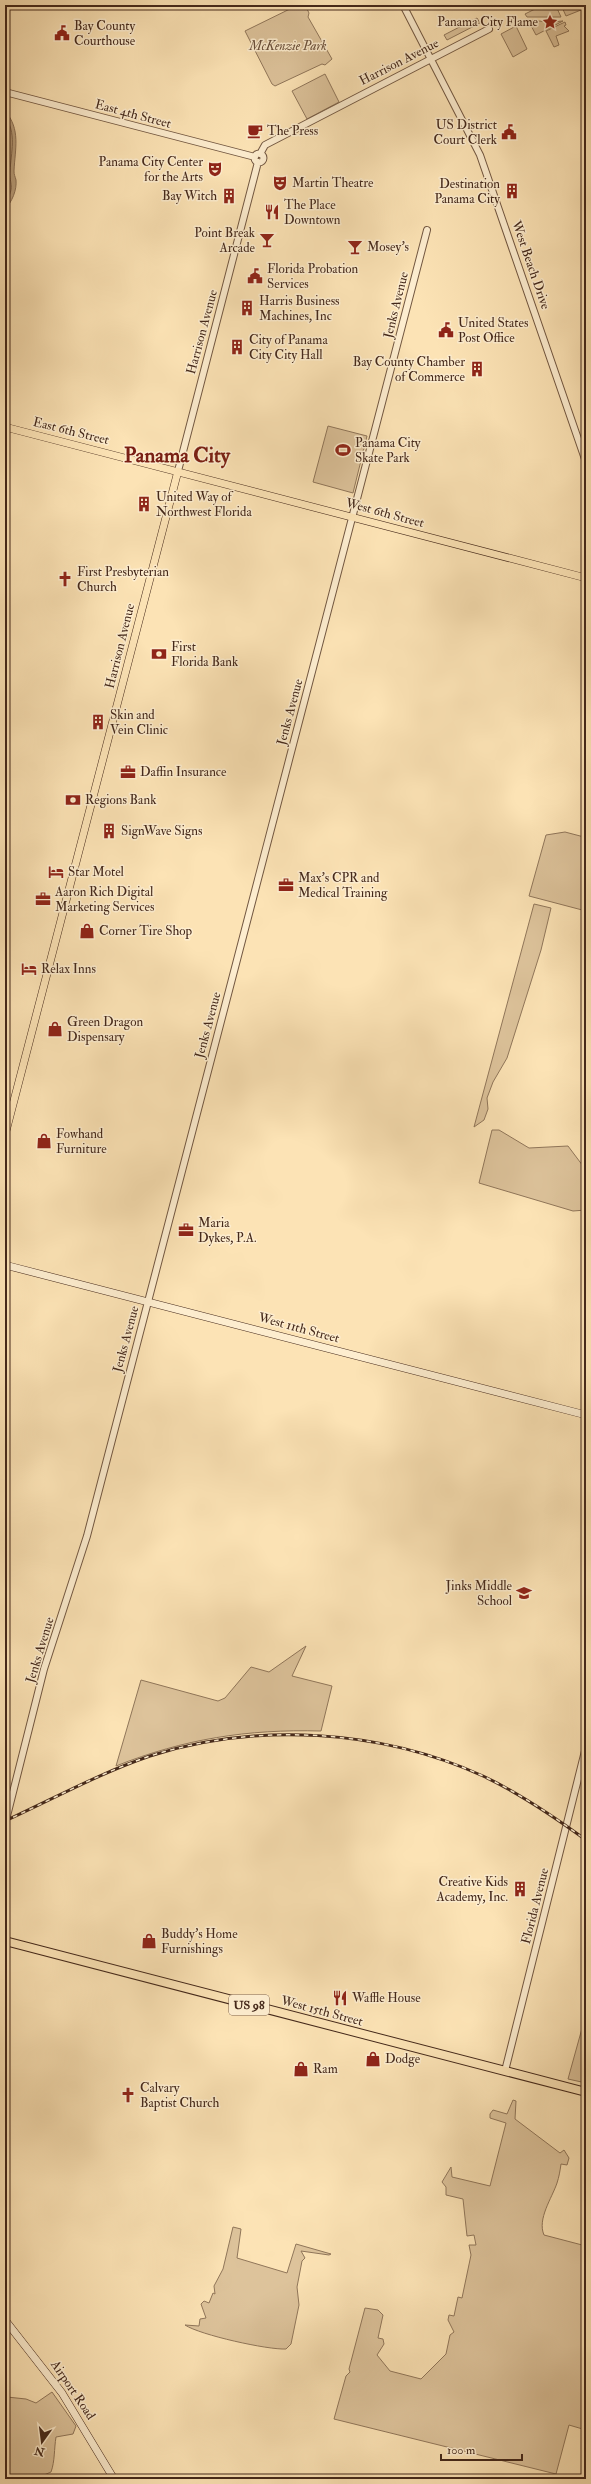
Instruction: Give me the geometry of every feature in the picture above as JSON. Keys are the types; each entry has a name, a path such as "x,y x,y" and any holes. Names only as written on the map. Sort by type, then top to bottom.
{"highway":[{"name":"West 15th Street","path":"5,1941 586,2092"}],"main road":[{"name":"East 6th Street","path":"5,427 178,471"},
{"name":"West 6th Street","path":"178,471 586,578"},
{"name":"Harrison Avenue","path":"5,1136 178,471"},
{"name":"West 11th Street","path":"5,1265 586,1415"},
{"name":"Airport Road","path":"5,2320 62,2393 114,2479"}],"street":[{"name":"West Beach Drive","path":"403,5 480,155 586,462"},
{"name":"Harrison Avenue","path":"178,471 258,158 265,145 489,29"},
{"name":"East 4th Street","path":"5,92 258,158"},
{"name":"Jenks Avenue","path":"5,1824 46,1665 79,1565 426,230"},
{"name":"Florida Avenue","path":"504,2070 586,1747"}],"green space":[{"name":"McKenzie Park","path":"298,5 305,5 309,13 308,17 332,59 325,65 322,64 275,86 272,84 245,31"},
{"path":"561,5 586,5 586,8 566,16"},
{"path":"556,6 561,17 527,17 525,14 539,7"},
{"path":"477,18 480,23 447,40 444,35"},
{"path":"528,20 550,22 563,21 536,35"},
{"path":"565,22 566,25 564,26 569,31 556,36 559,45 554,47 546,31"},
{"path":"516,26 527,49 513,57 501,34"},
{"name":"McKenzie Park","path":"325,74 339,102 307,119 292,91"},
{"name":"Panama City Skate Park","path":"328,426 367,436 353,493 313,482"},
{"path":"565,832 584,837 586,834 586,911 529,896 546,835"},
{"path":"534,904 551,908 541,950 507,1058 493,1082 487,1098 488,1109 484,1120 474,1127"},
{"path":"492,1130 499,1130 529,1148 568,1146 586,1170 586,1210 573,1211 479,1183"},
{"path":"306,1646 292,1676 332,1686 321,1731 267,1732 216,1738 166,1749 116,1766 141,1680 218,1701 225,1698 251,1667 269,1672"},
{"path":"586,2014 586,2083 568,2079"},
{"path":"513,2100 516,2101 515,2119 560,2153 564,2150 569,2158 567,2165 561,2164 557,2183 544,2215 542,2229 544,2235 586,2246 586,2430 569,2425 556,2474 334,2419 346,2376 350,2372 349,2369 365,2308 378,2310 383,2315 378,2338 383,2339 384,2344 377,2355 390,2371 421,2379 446,2354 450,2335 454,2332 448,2320 449,2315 454,2316 458,2297 462,2298 471,2255 469,2245 476,2245 474,2235 467,2236 463,2199 446,2195 446,2187 442,2182 451,2167 452,2177 490,2186 506,2123 490,2118 490,2114 493,2110 507,2114"},
{"path":"233,2227 241,2229 237,2258 287,2273 296,2244 331,2254 301,2251 305,2258 302,2261 297,2287 299,2305 291,2344 286,2349 277,2349 234,2341 205,2333 185,2325 199,2326 200,2319 206,2318 201,2304 204,2301 209,2303 213,2293 215,2294 214,2286 223,2269"},
{"path":"5,2392 7,2397 26,2399 36,2403 52,2392 76,2426 73,2434 56,2437 51,2472 44,2475 44,2479 5,2479"}],"water":[{"path":"5,111 10,118 15,132 16,147 14,175 16,180 16,188 14,196 5,209"}],"railway":[{"path":"5,1821 95,1778 150,1756 191,1745 233,1738 275,1735 318,1736 361,1740 403,1748 444,1760 483,1776 523,1797 586,1840"}],"place":[{"name":"Panama City Flame","path":"550,22"},
{"name":"Bay County Courthouse","path":"62,33"},
{"name":"The Press","path":"255,131"},
{"name":"US District Court Clerk","path":"509,132"},
{"name":"Panama City Center for the Arts","path":"215,169"},
{"name":"Martin Theatre","path":"280,183"},
{"name":"Destination Panama City","path":"512,191"},
{"name":"Bay Witch","path":"229,196"},
{"name":"The Place Downtown","path":"272,212"},
{"name":"Point Break Arcade","path":"267,240"},
{"name":"Mosey's","path":"355,247"},
{"name":"Florida Probation Services","path":"255,276"},
{"name":"Harris Business Machines, Inc","path":"247,308"},
{"name":"United States Post Office","path":"446,330"},
{"name":"City of Panama City City Hall","path":"237,347"},
{"name":"Bay County Chamber of Commerce","path":"477,369"},
{"name":"Panama City Skate Park","path":"343,450"},
{"name":"United Way of Northwest Florida","path":"144,504"},
{"name":"First Presbyterian Church","path":"65,579"},
{"name":"First Florida Bank","path":"159,654"},
{"name":"Skin and Vein Clinic","path":"98,722"},
{"name":"Daffin Insurance","path":"128,772"},
{"name":"Regions Bank","path":"73,800"},
{"name":"SignWave Signs","path":"109,831"},
{"name":"Star Motel","path":"56,872"},
{"name":"Max's CPR and Medical Training","path":"286,885"},
{"name":"Aaron Rich Digital Marketing Services","path":"43,899"},
{"name":"Corner Tire Shop","path":"87,931"},
{"name":"Relax Inns","path":"29,969"},
{"name":"Green Dragon Dispensary","path":"55,1029"},
{"name":"Fowhand Furniture","path":"44,1141"},
{"name":"Maria Dykes, P.A.","path":"186,1230"},
{"name":"Jinks Middle School","path":"524,1593"},
{"name":"Creative Kids Academy, Inc.","path":"520,1889"},
{"name":"Buddy's Home Furnishings","path":"149,1941"},
{"name":"Waffle House","path":"340,1998"},
{"name":"Dodge","path":"373,2059"},
{"name":"Ram","path":"301,2069"},
{"name":"Calvary Baptist Church","path":"128,2095"}],"district":[{"name":"Panama City","path":"177,455"}]}
